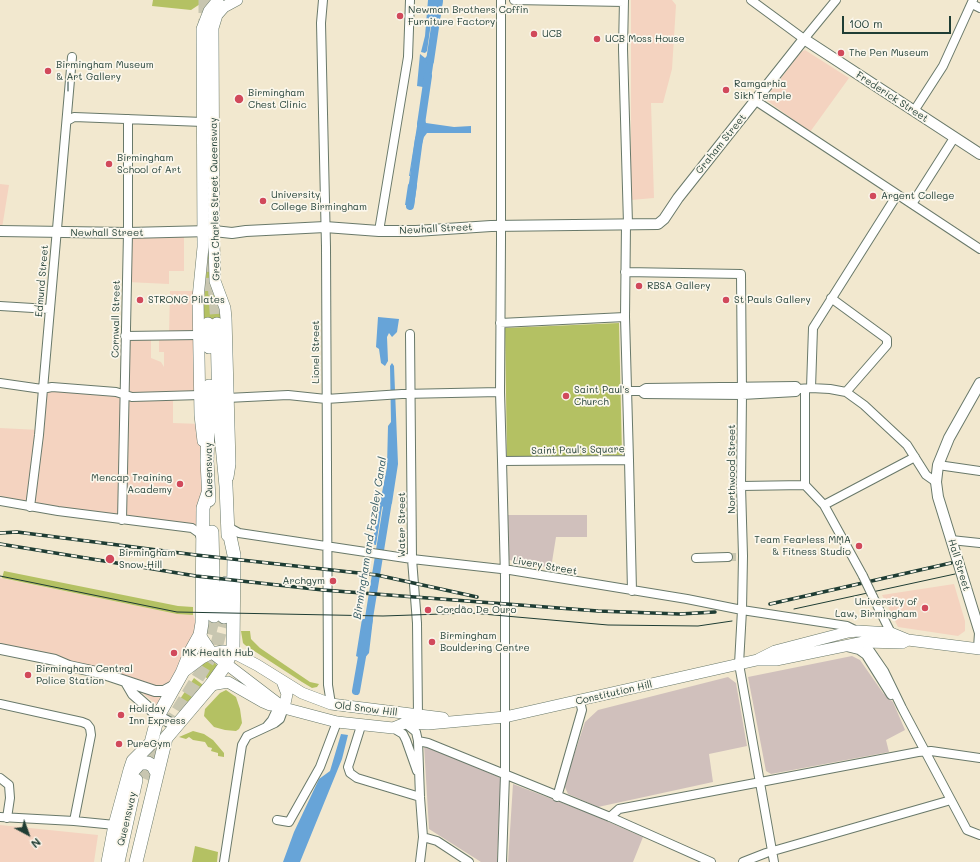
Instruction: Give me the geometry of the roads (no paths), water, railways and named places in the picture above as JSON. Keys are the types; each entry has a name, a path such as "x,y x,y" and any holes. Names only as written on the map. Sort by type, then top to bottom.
{"highway":[{"name":"Queensway","path":"226,486 219,414 213,324 207,461 208,493 219,617 228,527"},
{"name":"Great Charles Street Queensway","path":"226,486 228,527"},
{"path":"136,862 141,778 133,761 151,743 158,716 182,673 201,629 204,546 203,508 208,493"},
{"path":"108,862 115,825 141,778 176,726 211,685 229,658 234,639 234,555 228,527"},
{"name":"Queensway","path":"118,862 141,778"},
{"name":"Queensway","path":"127,862 141,778"}],"main road":[{"name":"Great Charles Street Queensway","path":"218,0 208,11 202,29 203,122 209,231 215,282 225,308 226,318 230,464 226,486"},
{"name":"Great Charles Street Queensway","path":"207,461 201,424 198,298 202,264 209,231 213,28 217,14 224,7 237,0"},
{"path":"201,629 212,653"},
{"name":"Constitution Hill","path":"757,660 775,651 848,632 891,634 908,640"},
{"name":"Constitution Hill","path":"800,645 854,636 864,642"},
{"path":"864,642 902,643 908,640 979,649"},
{"name":"Constitution Hill","path":"349,724 393,728 405,723 428,724 505,717 757,660 776,660 864,642"},
{"path":"182,673 202,658 212,653 222,651 229,658"},
{"name":"Old Snow Hill","path":"229,658 257,665 282,682 302,693 331,704 418,716"},
{"name":"Old Snow Hill","path":"229,658 282,707"},
{"name":"Old Snow Hill","path":"211,685 228,682 270,705 349,724"},
{"path":"282,682 287,694 282,707"},
{"path":"302,693 299,701 300,706 311,715"},
{"name":"Constitution Hill","path":"359,707 369,715 399,719 405,723"},
{"name":"Constitution Hill","path":"418,716 471,721"}],"street":[{"name":"Lionel Street","path":"323,0 321,24 325,227 328,685 331,704"},
{"path":"379,231 408,56 410,0"},
{"path":"500,0 500,392 505,570 505,775 502,862"},
{"path":"514,0 624,1"},
{"path":"751,0 804,39 836,0"},
{"name":"Saint Paul's Square","path":"502,461 629,460 625,317 627,224 623,49 624,1"},
{"path":"914,111 942,66 972,2 980,8"},
{"name":"Graham Street","path":"627,224 658,224 664,219 678,198 804,39"},
{"name":"Frederick Street","path":"804,39 980,154"},
{"name":"Edmund Street","path":"30,507 57,233 72,57"},
{"path":"756,101 980,249"},
{"path":"67,120 74,117 203,122"},
{"name":"Cornwall Street","path":"122,520 128,233 128,119"},
{"path":"912,204 954,138"},
{"path":"891,634 863,576 824,505 805,485 805,389 813,328 897,195"},
{"name":"Newhall Street","path":"0,231 128,233 209,231 226,234 246,231 325,227 379,231 501,226 627,224"},
{"name":"Northwood Street","path":"625,272 741,274 742,610 739,664 774,862"},
{"path":"832,298 887,339 887,345 846,392"},
{"path":"0,306 49,309"},
{"path":"500,323 625,317"},
{"name":"Water Street","path":"410,334 412,345 412,559 417,623 418,716"},
{"path":"125,336 200,335"},
{"path":"0,383 42,389 52,387 116,392 132,397 200,395"},
{"name":"Hall Street","path":"979,387 949,438 938,465 936,482 938,497 980,632 979,649"},
{"path":"626,391 641,391 644,394 742,391 796,392 805,389 830,389 846,392 864,405 898,436 915,457 926,475 936,482"},
{"path":"227,398 288,395 326,399 402,394 500,392"},
{"path":"824,505 915,457"},
{"path":"629,460 632,591"},
{"path":"938,465 980,471"},
{"path":"741,486 805,485"},
{"path":"0,501 30,507 122,520 192,528 199,533 204,546"},
{"name":"Livery Street","path":"228,527 239,533 412,559 505,570 687,599 742,610 847,626 858,632"},
{"path":"951,540 980,543"},
{"path":"696,558 728,557"},
{"path":"864,642 884,671 924,751 970,832 980,835"},
{"path":"843,646 859,650 866,655 887,690 902,708"},
{"path":"0,649 55,660 69,666 101,673 158,692 164,691 175,685"},
{"path":"128,682 133,694 158,716 176,726"},
{"path":"557,797 582,710 580,701"},
{"path":"0,704 82,722 87,724 90,728 91,735 74,821"},
{"path":"224,862 242,745 247,736 266,726 275,724 279,720 282,707"},
{"path":"278,820 289,822 320,767 337,722"},
{"path":"405,723 416,732 418,741 423,836 420,862"},
{"path":"361,726 348,767 350,773 357,778 420,797"},
{"path":"393,728 403,734 419,778"},
{"path":"418,741 428,743 557,797 610,817 711,862"},
{"path":"610,817 619,809 924,751 980,758"},
{"path":"0,778 9,784 10,798 4,818 74,821 115,825"},
{"path":"743,862 772,852 951,800"},
{"path":"423,836 437,841 468,862"}],"water":[{"path":"428,0 443,0 440,18 435,24 433,20 431,23 427,51 425,53 421,52 425,36"},
{"path":"432,51 434,59 431,79 426,87 424,81 423,87 417,86 420,54 425,58"},
{"path":"423,113 426,123 454,127 471,126 471,133 427,133 422,144 417,149 415,148 409,176 418,120"},
{"path":"413,176 417,185 414,206 405,205 408,185"},
{"path":"378,317 399,319 397,332 392,337 389,333 387,337 388,361 385,366 381,363 379,349 376,347"},
{"path":"392,363 394,366 398,464 392,503 386,512 385,505 382,507 376,545 372,544 387,467 388,426 391,422 390,366"},
{"path":"362,619 373,619 369,653 362,661 360,654 358,657 356,656"},
{"path":"341,734 348,735 342,759 300,862 283,862 294,832 319,779 330,771"}],"waterway":[{"name":"Birmingham and Fazeley Canal","path":"430,61 439,0"},
{"name":"Birmingham and Fazeley Canal","path":"421,124 428,76"},
{"name":"Birmingham and Fazeley Canal","path":"410,206 419,139"},
{"name":"Birmingham and Fazeley Canal","path":"367,630 388,501"},
{"name":"Birmingham and Fazeley Canal","path":"356,691 363,651"}],"tunnel":[{"path":"205,0 205,25"},
{"path":"207,240 208,293"},
{"path":"214,282 217,324"},
{"path":"728,557 739,557"},
{"path":"192,668 208,640 214,616"},
{"path":"145,779 164,733 216,648 224,617"}],"tram line":[{"path":"68,80 68,91"},
{"path":"794,609 955,574"},
{"path":"0,576 177,612 383,616 471,613 608,625 698,626 732,621"}],"railway":[{"path":"0,533 17,532 196,555 377,575 477,597"},
{"path":"0,544 196,576 323,590 598,611 680,614 715,612"},
{"path":"770,604 951,563"}],"place":[{"name":"Newman Brothers Coffin Furniture Factory","path":"400,16"},
{"name":"UCB","path":"534,34"},
{"name":"UCB Moss House","path":"597,39"},
{"name":"The Pen Museum","path":"841,53"},
{"name":"Birmingham Museum & Art Gallery","path":"48,71"},
{"name":"Ramgarhia Sikh Temple","path":"726,90"},
{"name":"Birmingham Chest Clinic","path":"239,99"},
{"name":"Birmingham School of Art","path":"109,164"},
{"name":"Argent College","path":"873,196"},
{"name":"University College Birmingham","path":"263,201"},
{"name":"RBSA Gallery","path":"639,286"},
{"name":"STRONG Pilates","path":"140,300"},
{"name":"St Pauls Gallery","path":"726,300"},
{"name":"Saint Paul's Church","path":"566,396"},
{"name":"Mencap Training Academy","path":"180,484"},
{"name":"Team Fearless MMA & Fitness Studio","path":"859,546"},
{"name":"Birmingham Snow Hill","path":"110,559"},
{"name":"Archgym","path":"333,581"},
{"name":"University of Law, Birmingham","path":"925,608"},
{"name":"Cordão De Ouro","path":"428,610"},
{"name":"Birmingham Bouldering Centre","path":"432,642"},
{"name":"MK Health Hub","path":"174,653"},
{"name":"Birmingham Central Police Station","path":"28,675"},
{"name":"Holiday Inn Express","path":"121,715"},
{"name":"PureGym","path":"119,744"}]}
